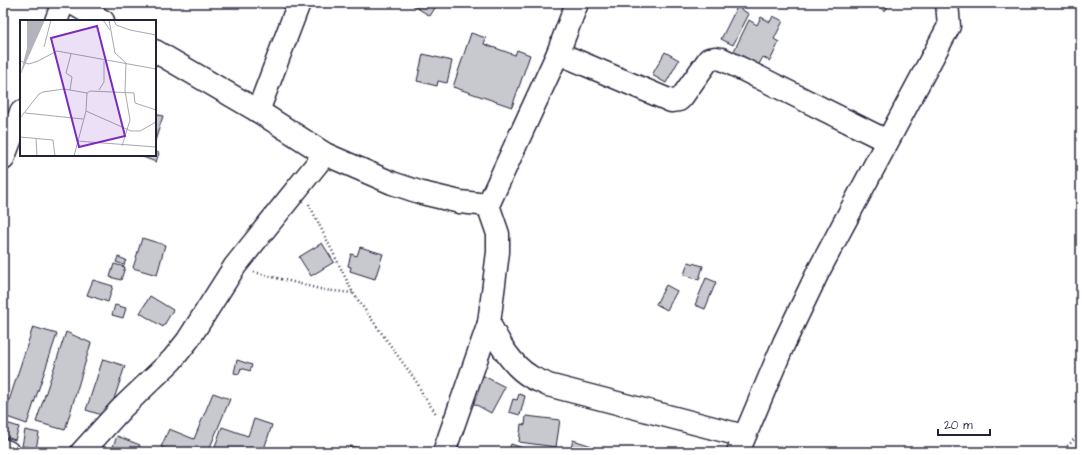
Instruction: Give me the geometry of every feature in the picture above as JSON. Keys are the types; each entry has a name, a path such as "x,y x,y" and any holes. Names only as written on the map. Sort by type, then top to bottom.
{"street":[{"path":"56,20 63,3"},
{"path":"72,3 101,20"},
{"path":"258,111 299,3"},
{"path":"447,442 489,323 498,252 498,234 488,205 558,53 577,3"},
{"path":"489,323 501,347 517,365 530,376 548,385 741,444 784,343 819,270 949,26 947,3"},
{"path":"156,52 258,111 325,154 392,183 416,191 460,202 488,205"},
{"path":"558,53 671,101 679,100 682,97 709,59 722,59 887,141"},
{"path":"3,159 20,115"},
{"path":"82,452 122,408 172,360 188,340 235,266 325,154"},
{"path":"3,450 8,452"}],"path":[{"path":"300,186 354,293 418,384 447,442"},
{"path":"235,266 324,290 354,293"},
{"path":"1062,452 1081,432"}],"building":[{"path":"409,3 438,3 430,16"},
{"path":"879,3 890,3 885,11 877,6"},
{"path":"737,7 749,14 733,45 721,39"},
{"path":"773,16 783,21 774,39 779,42 770,61 763,57 758,66 733,53 749,20 757,25 761,17 770,22"},
{"path":"471,33 486,38 484,44 515,55 517,50 530,55 512,107 453,87"},
{"path":"665,52 679,60 666,83 652,75"},
{"path":"423,54 452,61 447,83 438,81 437,86 417,81"},
{"path":"156,114 163,116 156,138"},
{"path":"156,152 159,153 156,162 140,156 156,156"},
{"path":"142,238 165,245 157,275 133,268"},
{"path":"322,243 334,262 311,276 299,257"},
{"path":"360,247 383,254 375,279 350,271 351,267 348,266 351,254 357,256"},
{"path":"118,257 126,260 124,265 116,262"},
{"path":"688,262 703,266 699,280 684,275"},
{"path":"114,264 125,267 121,280 110,277"},
{"path":"706,278 716,282 705,309 695,305"},
{"path":"93,280 113,286 108,302 87,295"},
{"path":"666,285 677,291 667,310 656,304"},
{"path":"150,296 173,310 163,327 140,313"},
{"path":"115,305 126,308 123,318 112,315"},
{"path":"33,327 57,334 27,424 4,416"},
{"path":"66,332 91,343 65,430 36,422"},
{"path":"103,359 125,366 108,417 86,410"},
{"path":"237,360 252,365 250,371 241,368 239,374 234,373"},
{"path":"478,373 505,387 491,413 471,402"},
{"path":"213,393 230,399 208,452 173,452 161,447 169,429 194,439"},
{"path":"519,394 525,396 520,415 509,412 513,399 517,400"},
{"path":"526,416 560,420 556,447 519,442 521,424 525,425"},
{"path":"254,419 272,425 263,452 213,452 222,427 248,436"},
{"path":"3,422 19,427 15,440 3,436"},
{"path":"25,430 39,433 36,449 22,446"},
{"path":"117,436 140,445 137,452 111,452"},
{"path":"573,440 592,446 590,452 570,452"},
{"path":"511,444 535,452 508,452"},
{"path":"350,446 378,452 349,452"}]}
